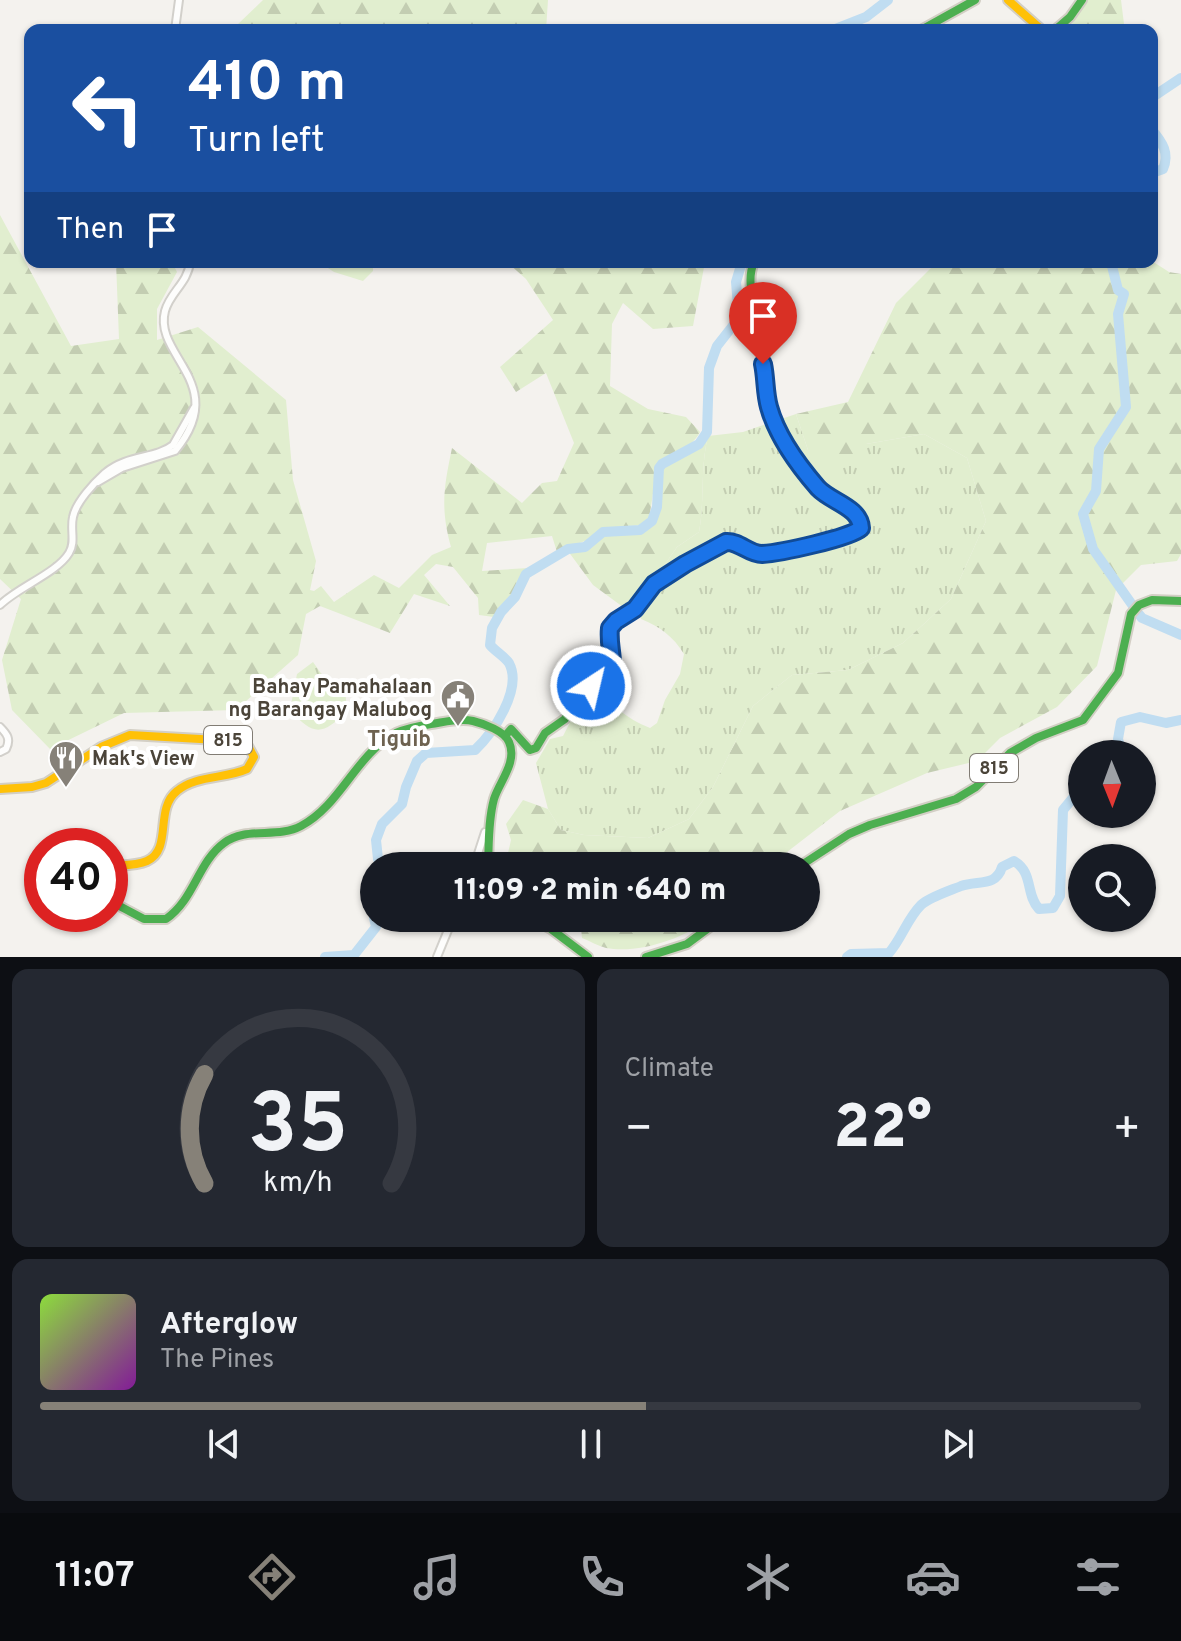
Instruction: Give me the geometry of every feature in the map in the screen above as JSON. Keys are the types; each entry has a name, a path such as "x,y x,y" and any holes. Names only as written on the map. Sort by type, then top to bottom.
{"main road":[{"path":"932,24 975,0"},
{"path":"1008,0 1036,24"},
{"path":"1062,24 1082,0"},
{"path":"501,734 511,729 520,736 526,747 530,750 536,748 545,733 565,719 577,696 609,673 613,660 610,628 635,609 654,584 685,564 726,542 759,554 827,540 857,532 861,528 861,519 854,512 828,498 817,486 773,420 768,406 762,330 750,268"},
{"name":"815","path":"820,853 870,825 956,799 976,787 1010,753 1036,738 1083,720 1118,673 1131,614 1139,605 1152,600 1181,601"},
{"path":"128,911 142,919 156,921 169,917 225,842 234,838 289,831 313,819 389,737 408,729 454,721 471,720 486,726 501,734 511,750 509,766 494,798 489,852"},
{"name":"815","path":"0,789 46,783 101,747 130,735 235,741 243,742 251,749 253,761 247,769 197,781 181,787 169,797 162,817 160,846 145,862 128,864"},
{"path":"555,932 588,957"},
{"path":"646,957 665,954 708,932"}],"street":[{"path":"176,24 179,0"},
{"path":"0,605 68,555 73,545 73,517 79,503 96,483 122,468 175,451 193,421 190,375 168,339 165,325 165,311 185,282 188,268"},
{"path":"0,727 7,734 9,742 6,749 0,752"},
{"path":"479,852 491,818"},
{"path":"437,957 447,932"}],"green space":[{"path":"263,0 548,0 546,24 238,24"},
{"path":"1087,0 1121,0 1124,24 1072,24"},
{"path":"0,215 24,259 24,268 29,268 71,346 119,339 116,268 175,268 177,272 157,309 157,340 198,327 286,400 293,480 316,561 310,590 321,586 334,602 374,575 399,588 432,555 451,547 444,497 452,448 522,503 542,483 557,481 574,443 546,373 516,392 500,367 553,320 526,279 514,268 704,268 693,326 653,329 623,303 612,324 610,386 648,409 686,417 700,432 696,439 661,462 657,468 649,519 643,525 602,528 586,541 557,552 552,536 487,543 482,571 528,568 514,594 499,607 494,617 479,615 478,598 453,567 436,564 424,575 450,606 414,594 390,633 320,606 306,614 298,655 236,710 124,713 50,749 12,710 2,660 21,599 0,579"},
{"path":"1158,265 1169,272 1181,274 1181,554 1177,561 1141,565 1116,590 1097,666 1057,707 1000,738 977,761 927,773 840,811 787,852 508,852 511,840 506,824 523,800 548,809 561,830 584,835 648,838 689,819 713,787 753,706 792,675 848,670 903,643 951,599 986,521 967,458 924,434 866,444 840,470 808,450 796,414 848,402 896,303 931,268 1158,268"},
{"path":"328,268 373,268 363,281"},
{"path":"796,414 808,450 924,434 967,458 986,521 951,599 903,643 848,670 792,675 753,706 713,787 689,819 648,838 584,835 561,830 548,809 536,763 550,739 563,736 583,697 598,686 621,711 650,728 657,723 665,700 680,674 684,654 666,633 641,619 639,590 641,574 661,570 677,547 699,532 708,436 743,432"},
{"path":"708,436 699,532 677,547 661,570 641,575 639,598 630,606 623,607 593,585 568,551 589,547 605,533 635,532 650,525 658,510 663,465 683,457"},
{"path":"313,662 325,679 337,679 345,688 347,711 331,725 318,730 306,725 290,710 297,674"},
{"path":"581,932 687,932 660,943 632,949 603,947 582,938"}],"waterway":[{"path":"848,24 866,17 888,0"},
{"path":"1158,93 1181,78"},
{"path":"1158,138 1166,158 1163,169 1158,171"},
{"path":"377,852 376,840 382,824 402,804 417,761 426,753 475,750 504,710 512,674 509,663 490,645 492,628 515,597 526,574 568,549 585,547 603,532 640,530 652,521 657,507 659,468 699,444 707,432 709,368 717,346 739,318 736,282 740,268"},
{"path":"1112,268 1118,290 1124,294 1118,314 1126,407 1099,449 1096,491 1083,514 1093,549 1133,606"},
{"path":"1137,612 1142,618 1181,635"},
{"path":"1118,740 1121,722 1140,717 1166,723 1181,720"},
{"path":"847,957 851,954 889,953 912,916 925,902 961,886 991,880 1002,867 1014,861 1024,871 1039,909 1053,908 1060,896 1063,810 1068,804"},
{"path":"325,957 354,955 372,932"}],"traffic: fast":[{"path":"932,24 975,0"},
{"path":"1062,24 1082,0"},
{"path":"505,736 511,729 530,750 536,748 545,733 565,719 577,696 609,673 613,660 610,628 635,609 654,584 726,542 757,554 774,554 857,532 861,528 861,519 825,496 805,475 775,423 766,388 762,334 751,289 752,268"},
{"path":"820,853 870,825 956,799 976,787 1010,753 1036,738 1083,720 1118,673 1131,614 1139,605 1152,600 1181,601"},
{"path":"128,911 144,919 166,919 183,902 208,860 224,843 242,835 282,832 301,826 327,806 382,742 409,728 427,725 473,721 494,728 509,742 510,764 492,807 488,852"},
{"path":"555,932 588,957"},
{"path":"646,957 687,944 703,932"}],"traffic: slow":[{"path":"1008,0 1035,24"},
{"path":"0,789 46,783 101,747 130,735 235,741 248,746 254,757 247,769 193,782 177,791 166,808 162,838 155,855 147,861 128,865"}],"place":[{"name":"Bahay Pamahalaan ng Barangay Malubog","path":"458,728"},
{"name":"Mak's View","path":"66,789"}],"district":[{"name":"Tiguib","path":"399,738"}],"route":[{"path":"591,686 609,673 612,667 610,628 635,609 648,589 685,564 726,542 759,554 827,540 857,532 861,528 861,519 854,512 828,498 817,486 780,434 768,406 763,364"}]}
